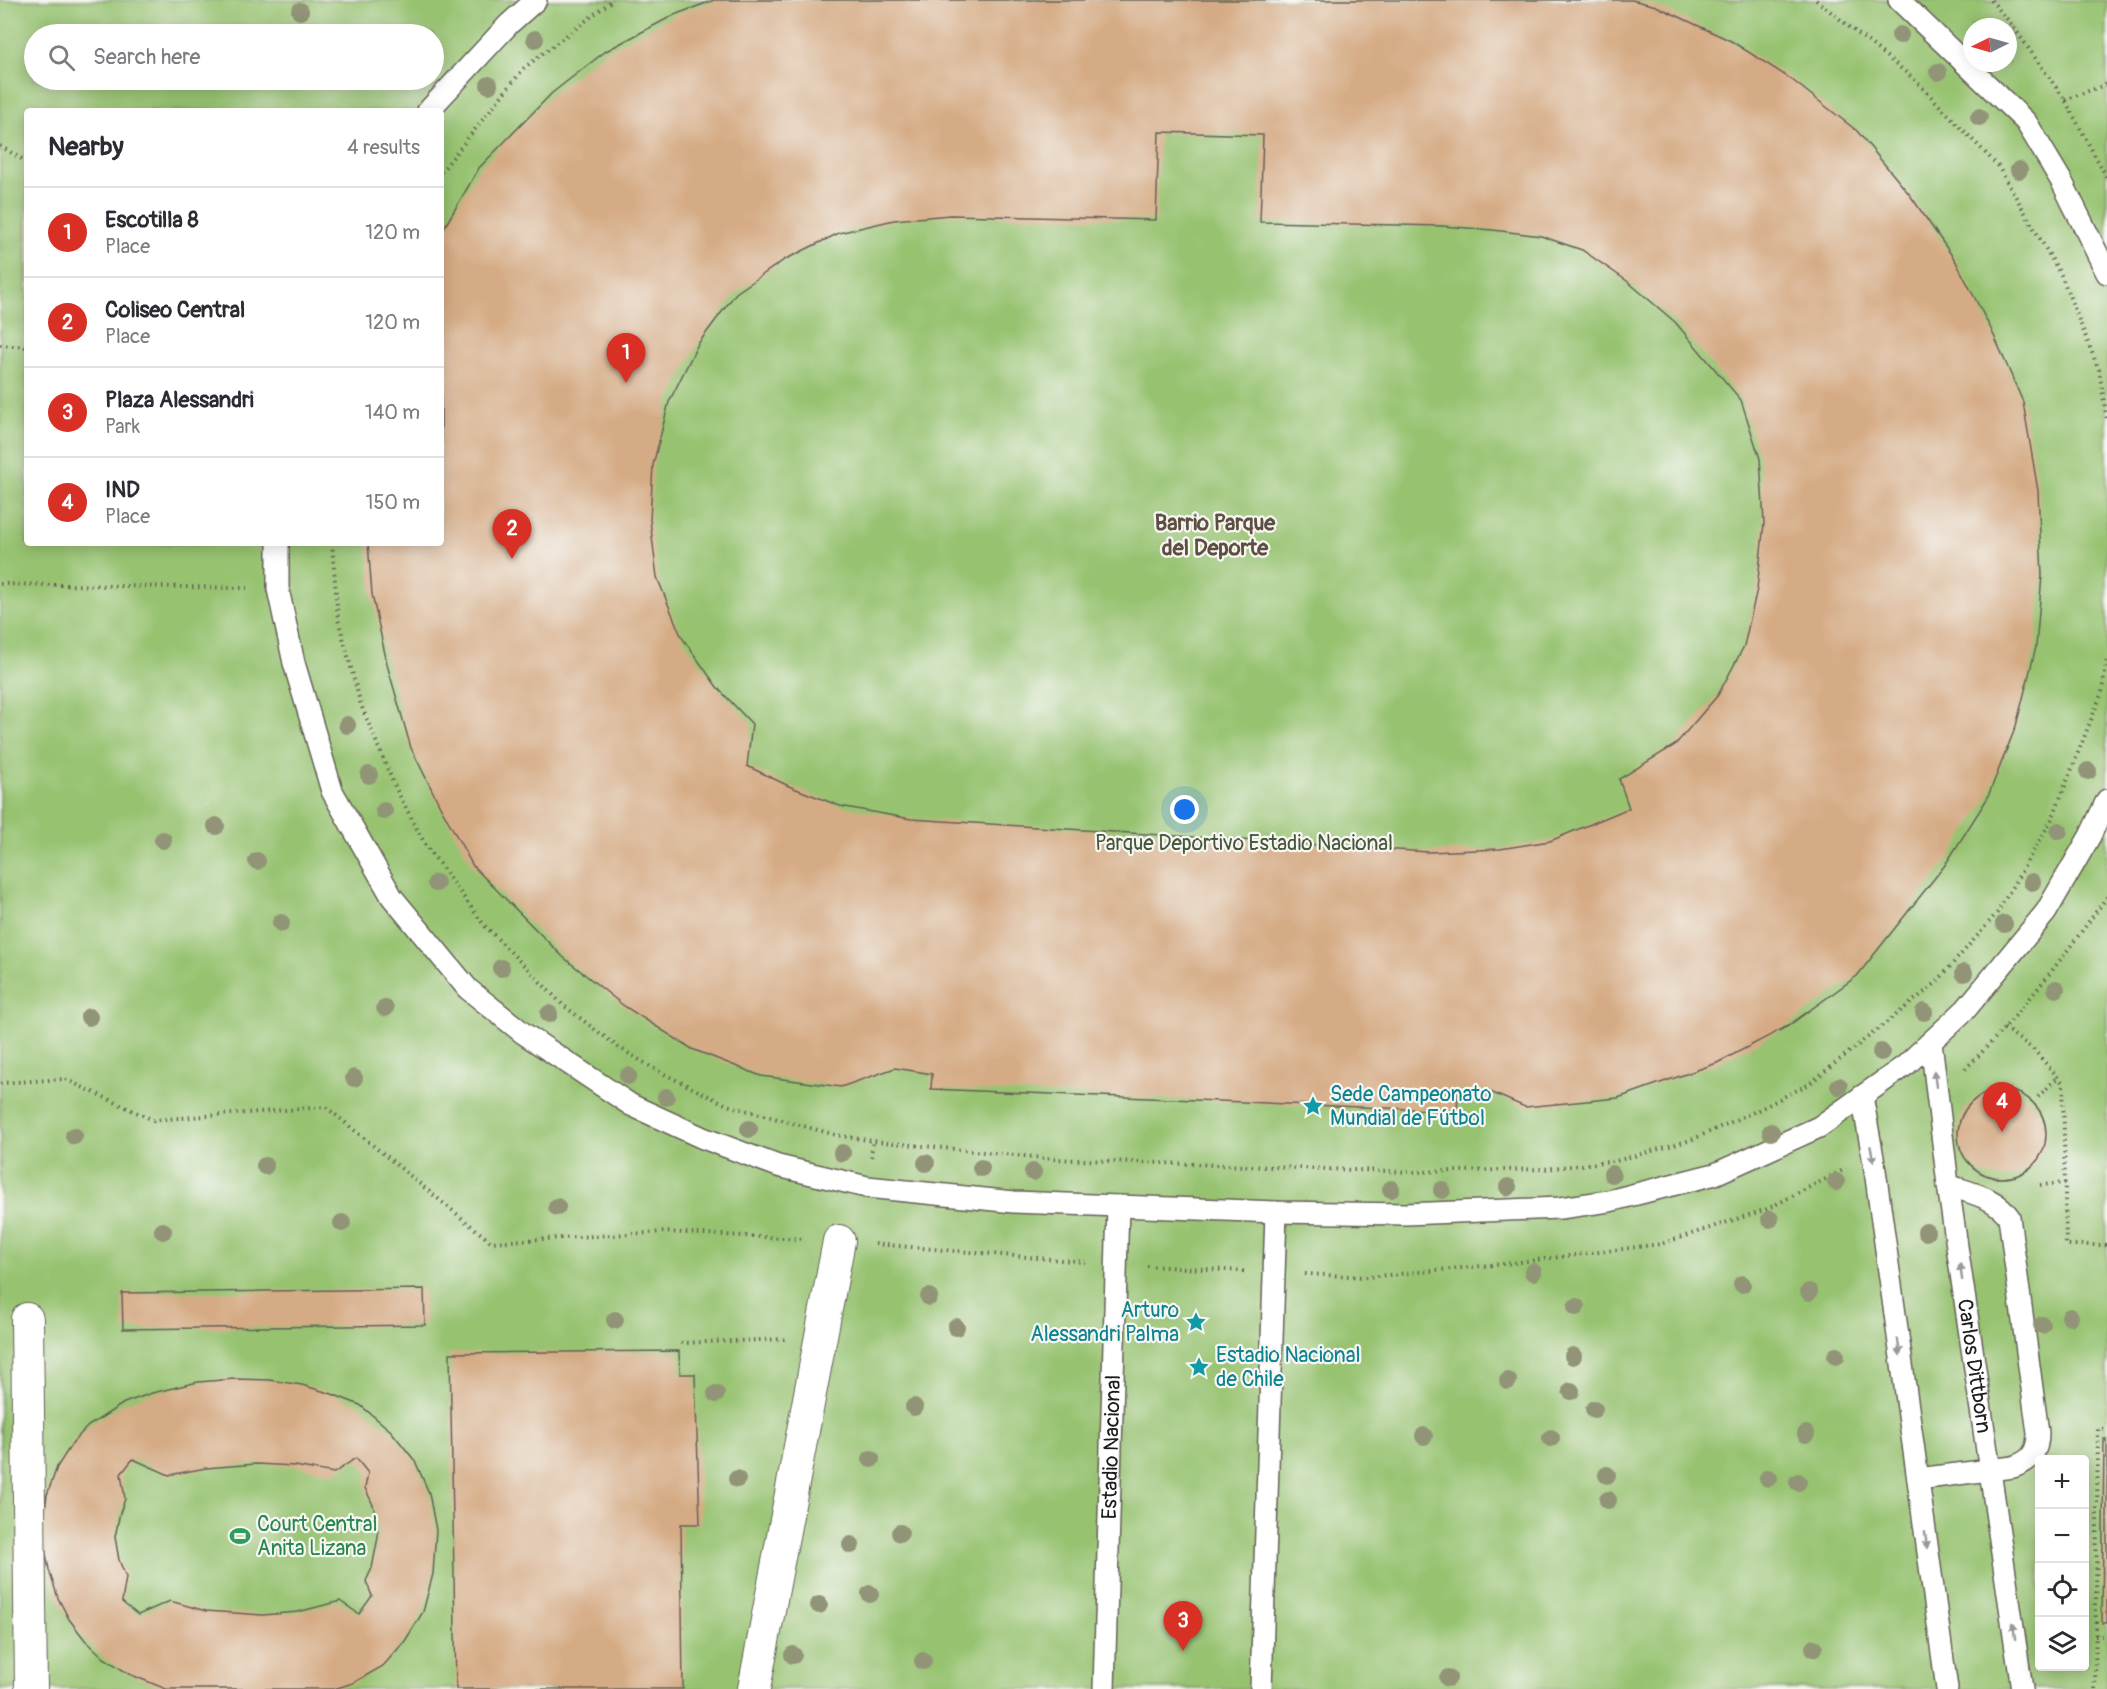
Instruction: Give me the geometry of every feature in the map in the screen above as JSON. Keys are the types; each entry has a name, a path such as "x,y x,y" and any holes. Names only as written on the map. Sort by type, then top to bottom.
{"street":[{"path":"754,1689 839,1241"},
{"path":"27,1319 31,1689"}],"lane":[{"path":"431,108 508,24 536,0"},
{"path":"1899,0 2026,122 2062,182 2107,273"},
{"path":"278,546 278,589 294,663 332,791 392,897 468,990 523,1033 631,1105 702,1138 778,1166 867,1187 1014,1202 1276,1212 1405,1214 1560,1208 1609,1201 1715,1174 1819,1127 1906,1065 1966,1009 2046,912 2091,836 2107,800"},
{"name":"Carlos Dittborn","path":"1931,1042 1948,1185 2022,1689"},
{"path":"1862,1096 1874,1163 1947,1689"},
{"path":"1918,1479 2024,1464 2033,1456 2038,1445 2009,1217 1999,1205 1948,1185"},
{"name":"Estadio Nacional","path":"1104,1689 1118,1206"},
{"path":"1261,1689 1276,1212"}],"path":[{"path":"444,168 524,68 613,0"},
{"path":"1816,0 1913,78 1998,166 2061,275 2099,370 2107,420"},
{"path":"1991,0 2012,25 2065,100 2107,178"},
{"path":"2065,100 2107,84"},
{"path":"0,146 24,160"},
{"path":"0,345 24,347"},
{"path":"332,546 338,619 361,705 395,787 425,844 484,926 563,1005 618,1047 727,1105 836,1135 873,1141 1053,1159 1412,1172 1544,1168 1616,1161 1691,1140 1758,1110 1809,1084 1936,983 1997,913 2052,819 2102,692 2107,658"},
{"path":"0,584 278,589"},
{"path":"2004,1028 2033,1049 2063,1083 2066,1245 2107,1245"},
{"path":"2038,1096 2058,1077"},
{"path":"2040,1185 2065,1183"},
{"path":"681,1343 820,1338"},
{"path":"2095,1689 2098,1429 2107,1430"},
{"path":"2095,1636 2107,1636"}],"green space":[{"name":"Parque Deportivo Estadio Nacional","path":"0,0 2107,0 2107,1689 0,1689"}],"building":[{"path":"714,0 1632,0 1656,6 1731,41 1791,79 1857,131 1910,195 1955,260 1991,329 2023,402 2038,491 2042,575 2036,647 2016,726 1987,799 1945,865 1857,976 1788,1026 1717,1063 1618,1098 1525,1107 1488,1091 1458,1091 1457,1111 931,1089 932,1074 895,1068 841,1087 761,1076 692,1049 624,1006 563,957 473,866 411,748 388,668 372,594 368,546 444,546 444,228 479,168 552,93 606,51 674,15","holes":["1159,132 1263,135 1260,222 1442,226 1493,230 1541,236 1582,250 1627,281 1675,322 1741,400 1760,459 1764,523 1757,589 1744,646 1718,695 1675,745 1619,779 1629,808 1550,841 1500,849 1429,852 911,819 840,806 791,787 747,766 752,724 717,687 681,636 657,577 650,520 653,465 669,402 698,344 736,293 784,260 839,233 894,220 950,215 1156,220"]},
{"path":"1993,1090 2011,1090 2027,1097 2039,1109 2046,1125 2046,1143 2039,1159 2027,1171 2011,1178 1993,1178 1977,1171 1965,1159 1958,1143 1958,1125 1965,1109 1977,1097"},
{"path":"424,1289 425,1325 123,1329 122,1293"},
{"path":"679,1351 680,1374 695,1374 700,1524 681,1524 683,1689 456,1689 450,1353"},
{"name":"Court Central Anita Lizana","path":"234,1379 269,1380 302,1385 332,1394 360,1405 391,1431 415,1461 429,1493 436,1530 433,1574 423,1612 405,1641 383,1666 353,1683 334,1689 166,1689 129,1674 104,1658 85,1640 69,1619 58,1598 49,1570 44,1543 47,1495 57,1467 73,1442 88,1426 124,1403 152,1393 198,1382","holes":["356,1458 368,1473 365,1488 373,1505 378,1537 372,1568 366,1581 372,1596 359,1614 340,1601 298,1612 263,1615 206,1611 170,1601 138,1615 122,1602 126,1577 119,1560 115,1537 125,1499 121,1474 133,1459 169,1475 206,1468 256,1464 295,1466 334,1473"]},
{"path":"2104,1439 2107,1439 2107,1623 2102,1623"}],"place":[{"name":"Escotilla 8","path":"626,383"},
{"name":"Coliseo Central","path":"512,559"},
{"name":"Sede Campeonato Mundial de Fútbol","path":"1313,1106"},
{"name":"IND","path":"2002,1132"},
{"name":"Arturo Alessandri Palma","path":"1196,1322"},
{"name":"Estadio Nacional de Chile","path":"1199,1367"},
{"name":"Court Central Anita Lizana","path":"240,1536"},
{"name":"Plaza Alessandri","path":"1183,1651"}],"district":[{"name":"Barrio Parque del Deporte","path":"1215,534"}]}
